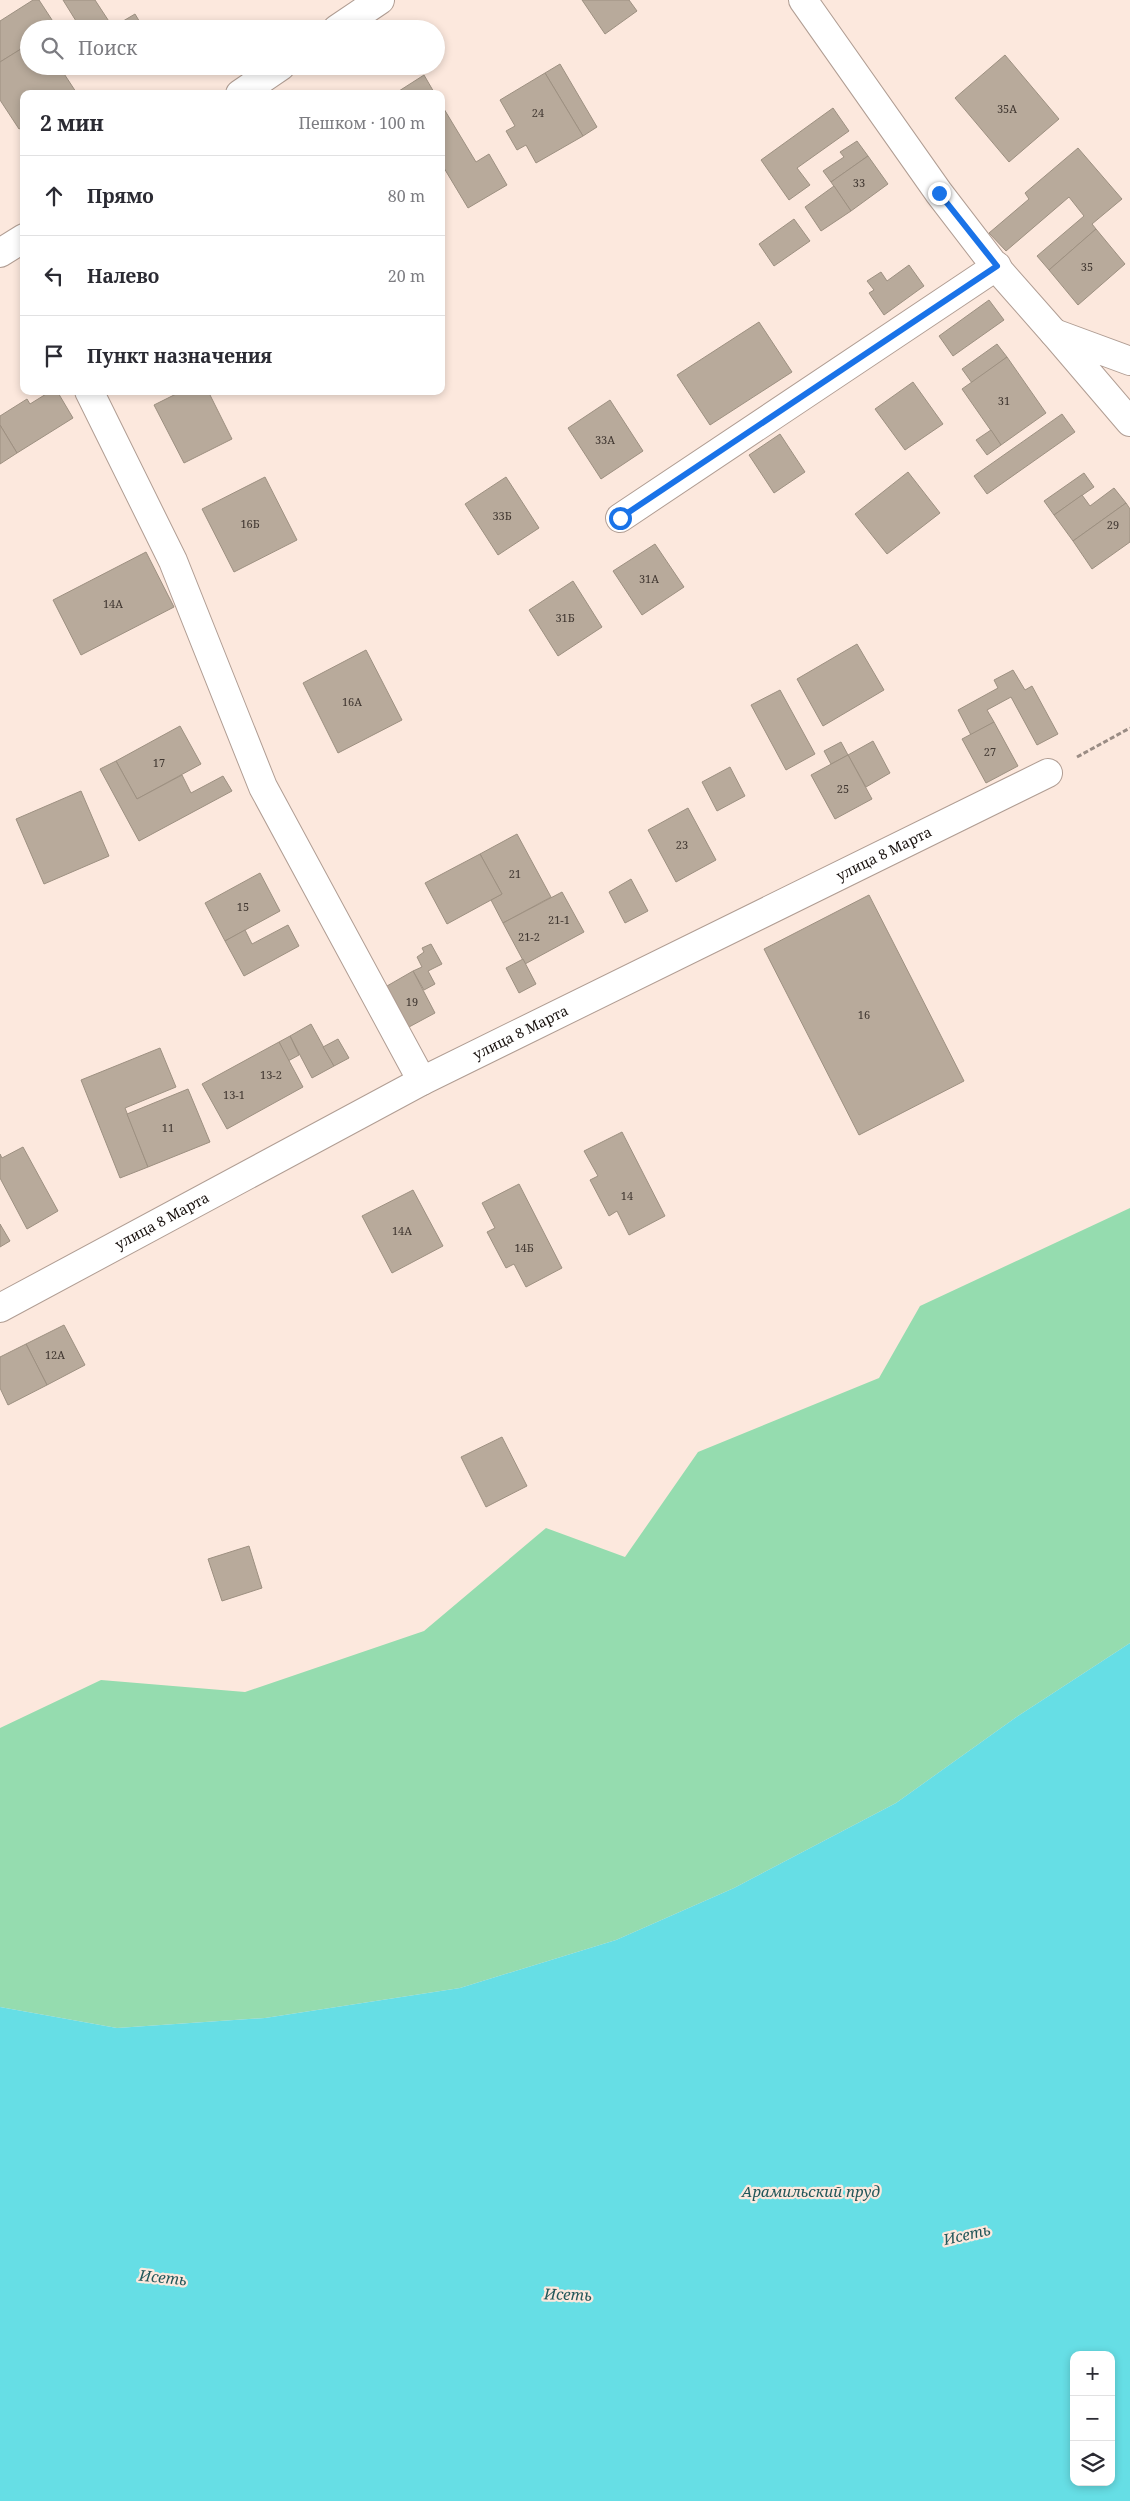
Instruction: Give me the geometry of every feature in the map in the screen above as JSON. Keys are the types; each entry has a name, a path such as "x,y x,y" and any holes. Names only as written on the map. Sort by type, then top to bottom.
{"street":[{"path":"350,20 380,0"},
{"path":"803,0 939,193 997,266 1130,422"},
{"path":"246,90 268,75"},
{"path":"620,518 997,266"},
{"path":"1054,333 1130,361"},
{"path":"91,395 173,561 263,787 422,1081"},
{"name":"улица 8 Марта","path":"0,1308 422,1081 1048,773"}],"path":[{"path":"1048,773 1130,728"}],"green space":[{"path":"1130,1208 1130,1643 1015,1718 896,1803 734,1888 616,1940 460,1988 265,2018 117,2028 0,2007 0,1728 101,1680 245,1692 424,1631 546,1528 625,1557 698,1452 879,1378 920,1306"}],"water":[{"name":"Арамильский пруд","path":"1130,1643 1130,2501 0,2501 0,2007 117,2028 265,2018 460,1988 616,1940 734,1888 896,1803 1015,1718"}],"building":[{"path":"33,0 39,0 52,20 20,20 20,50 0,62 0,21"},
{"path":"63,0 95,0 108,20 75,20"},
{"path":"582,0 629,0 637,11 605,34"},
{"path":"135,14 139,20 125,20"},
{"path":"20,50 20,75 65,75 75,90 20,90 19,129 0,100 0,62"},
{"path":"1005,55 1059,119 1009,162 955,98"},
{"path":"560,64 597,127 583,136 545,73"},
{"path":"545,73 583,136 536,163 526,145 517,150 506,131 515,126 500,100"},
{"path":"424,75 433,90 401,90"},
{"path":"833,108 849,131 797,168 810,185 789,200 761,160"},
{"path":"445,111 476,162 489,154 507,185 468,208 445,170"},
{"path":"857,141 868,156 831,182 823,171 844,157 840,152"},
{"path":"1078,148 1122,199 1092,224 1096,229 1049,270 1037,256 1084,216 1069,197 1006,251 989,233 1029,199 1025,193"},
{"path":"868,156 888,184 851,211 831,182"},
{"path":"834,186 851,211 821,231 805,207"},
{"path":"794,219 810,241 774,266 759,244"},
{"path":"1096,229 1125,264 1078,305 1049,270"},
{"path":"909,265 924,286 884,315 869,293 874,290 867,281 881,272 887,281"},
{"path":"989,300 1004,320 953,356 939,336"},
{"path":"759,322 792,372 710,425 677,375"},
{"path":"997,344 1007,357 972,383 962,369"},
{"path":"1007,357 1046,413 1001,445 962,389"},
{"path":"913,382 943,424 905,450 875,409"},
{"path":"45,395 59,395 73,418 17,453 0,425 0,416 27,399 30,404"},
{"path":"174,395 210,395 232,439 184,463 154,405"},
{"path":"610,400 643,451 601,479 568,428"},
{"path":"1062,414 1075,432 987,494 974,476"},
{"path":"0,425 17,453 0,464"},
{"path":"991,430 1001,445 987,455 976,440"},
{"path":"780,434 805,472 774,493 749,455"},
{"path":"908,472 940,513 887,554 855,514"},
{"path":"1084,473 1094,487 1054,515 1044,501"},
{"path":"265,477 297,540 234,572 202,509"},
{"path":"506,477 539,528 498,555 465,504"},
{"path":"1114,488 1126,503 1073,541 1054,515 1082,495 1090,506"},
{"path":"1126,503 1130,509 1130,542 1092,569 1073,541"},
{"path":"655,544 684,587 642,615 613,571"},
{"path":"146,552 174,607 81,655 53,600"},
{"path":"573,581 602,627 558,656 529,610"},
{"path":"857,644 884,690 823,726 797,679"},
{"path":"366,650 402,720 338,753 303,683"},
{"path":"1013,670 1025,690 1032,686 1058,734 1037,745 1011,697 987,710 994,722 971,735 958,710 998,688 994,680"},
{"path":"780,690 815,754 786,770 751,705"},
{"path":"994,722 1018,766 986,783 962,739"},
{"path":"180,726 201,764 137,799 116,761"},
{"path":"873,741 890,773 866,787 848,755"},
{"path":"841,742 848,755 831,764 824,751"},
{"path":"848,755 872,799 835,819 811,775"},
{"path":"116,761 137,799 182,775 191,793 223,776 232,791 139,841 100,769"},
{"path":"730,767 745,796 717,811 702,782"},
{"path":"81,791 109,856 44,884 16,819"},
{"path":"688,808 716,860 676,882 648,830"},
{"path":"517,834 551,897 503,923 491,900 502,894 480,854"},
{"path":"480,854 502,894 447,924 425,883"},
{"path":"260,873 280,911 225,941 205,903"},
{"path":"631,879 648,911 625,923 609,892"},
{"path":"562,892 584,932 525,964 503,923"},
{"path":"869,895 964,1081 859,1135 764,949"},
{"path":"288,925 299,946 244,976 225,941 245,930 252,944"},
{"path":"431,944 442,964 428,971 435,984 424,990 413,971 422,967 417,957 424,952 422,948"},
{"path":"523,959 536,984 519,993 506,968"},
{"path":"413,971 435,1013 409,1027 387,986"},
{"path":"311,1024 334,1066 312,1078 290,1036"},
{"path":"290,1036 299,1055 288,1061 279,1042"},
{"path":"338,1039 349,1058 334,1066 323,1047"},
{"path":"279,1042 303,1087 227,1129 202,1084"},
{"path":"160,1048 176,1087 125,1108 148,1167 120,1178 81,1080"},
{"path":"188,1089 210,1142 148,1167 127,1114"},
{"path":"622,1132 665,1216 629,1235 617,1211 609,1216 590,1180 598,1176 584,1151"},
{"path":"23,1147 58,1211 27,1229 0,1178 0,1154 2,1158"},
{"path":"519,1184 562,1268 526,1287 514,1264 506,1268 487,1232 495,1228 482,1203"},
{"path":"413,1190 443,1246 392,1273 362,1216"},
{"path":"0,1224 10,1241 0,1247"},
{"path":"64,1325 85,1365 47,1385 26,1344"},
{"path":"26,1344 47,1385 8,1405 0,1388 0,1357"},
{"path":"502,1437 527,1486 486,1507 461,1457"},
{"path":"249,1546 262,1588 222,1601 208,1559"}],"route":[{"path":"620,518 997,266 995,266 939,193"}],"water label":[{"name":"Исеть","path":"967,2235"},
{"name":"Исеть","path":"163,2278"},
{"name":"Исеть","path":"568,2295"}]}
